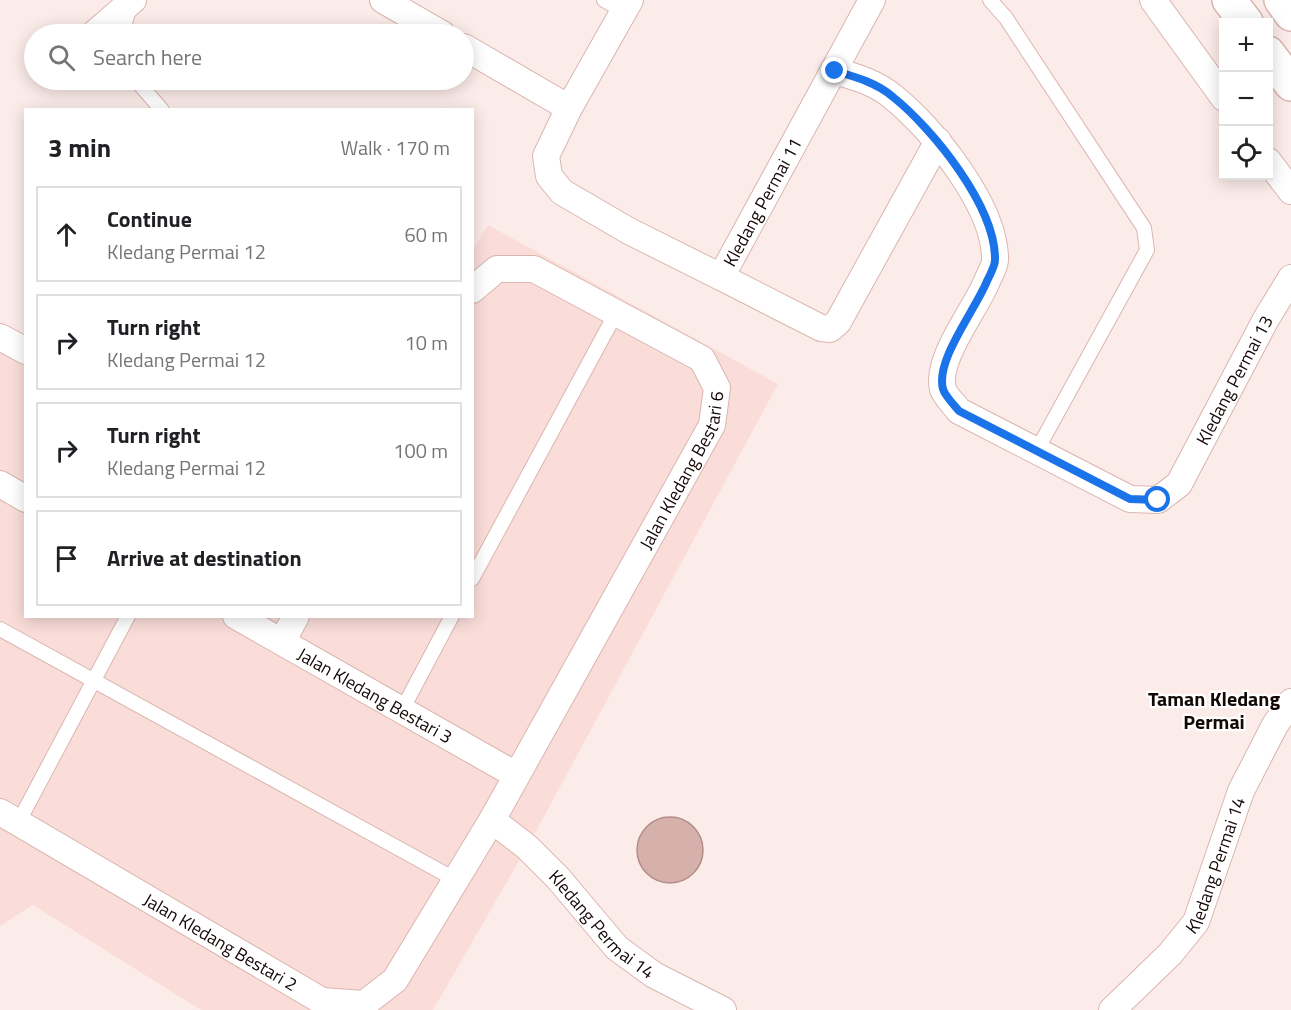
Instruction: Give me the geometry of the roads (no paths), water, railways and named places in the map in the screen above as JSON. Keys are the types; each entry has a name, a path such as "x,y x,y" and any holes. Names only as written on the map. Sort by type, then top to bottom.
{"main road":[{"path":"1229,0 1243,18"},
{"path":"1281,0 1291,14"},
{"path":"1273,59 1291,84"}],"street":[{"path":"383,0 425,24"},
{"name":"Kledang Permai 11","path":"569,108 546,156 549,176 562,192 629,231 721,277 872,0"},
{"path":"1153,0 1219,91"},
{"path":"106,24 132,1"},
{"path":"474,53 569,108 619,4"},
{"path":"835,71 866,80 893,96 938,141 963,174 991,231 995,261 978,302 943,363 943,389 959,411 1037,450"},
{"path":"721,277 821,328 831,329 838,322 938,141"},
{"path":"1273,166 1291,191"},
{"name":"Jalan Kledang Bestari 6","path":"474,288 497,269 534,268 702,359 717,388 712,425 516,775"},
{"name":"Kledang Permai 13","path":"1037,450 1130,499 1158,500 1179,484 1266,319 1291,278"},
{"path":"0,337 24,350"},
{"path":"0,484 24,498"},
{"name":"Jalan Kledang Bestari 3","path":"240,618 516,775"},
{"path":"282,642 295,618"},
{"name":"Kledang Permai 14","path":"1112,1010 1170,954 1196,922 1242,791 1275,725 1291,702"},
{"name":"Jalan Kledang Bestari 2","path":"9,818 322,1002 364,1004 395,980 492,820 516,775"},
{"name":"Kledang Permai 14","path":"492,820 527,847 558,878 617,948 654,975 723,1010"}],"lane":[{"path":"990,0 1006,18 1144,228 1147,250 1037,450"},
{"path":"125,24 132,1"},
{"path":"145,90 160,108"},
{"path":"474,575 616,313"},
{"path":"9,818 94,681 127,618"},
{"path":"402,710 451,618"},
{"path":"0,629 456,880"}],"district":[{"name":"Taman Kledang Permai","path":"1214,710"}]}
